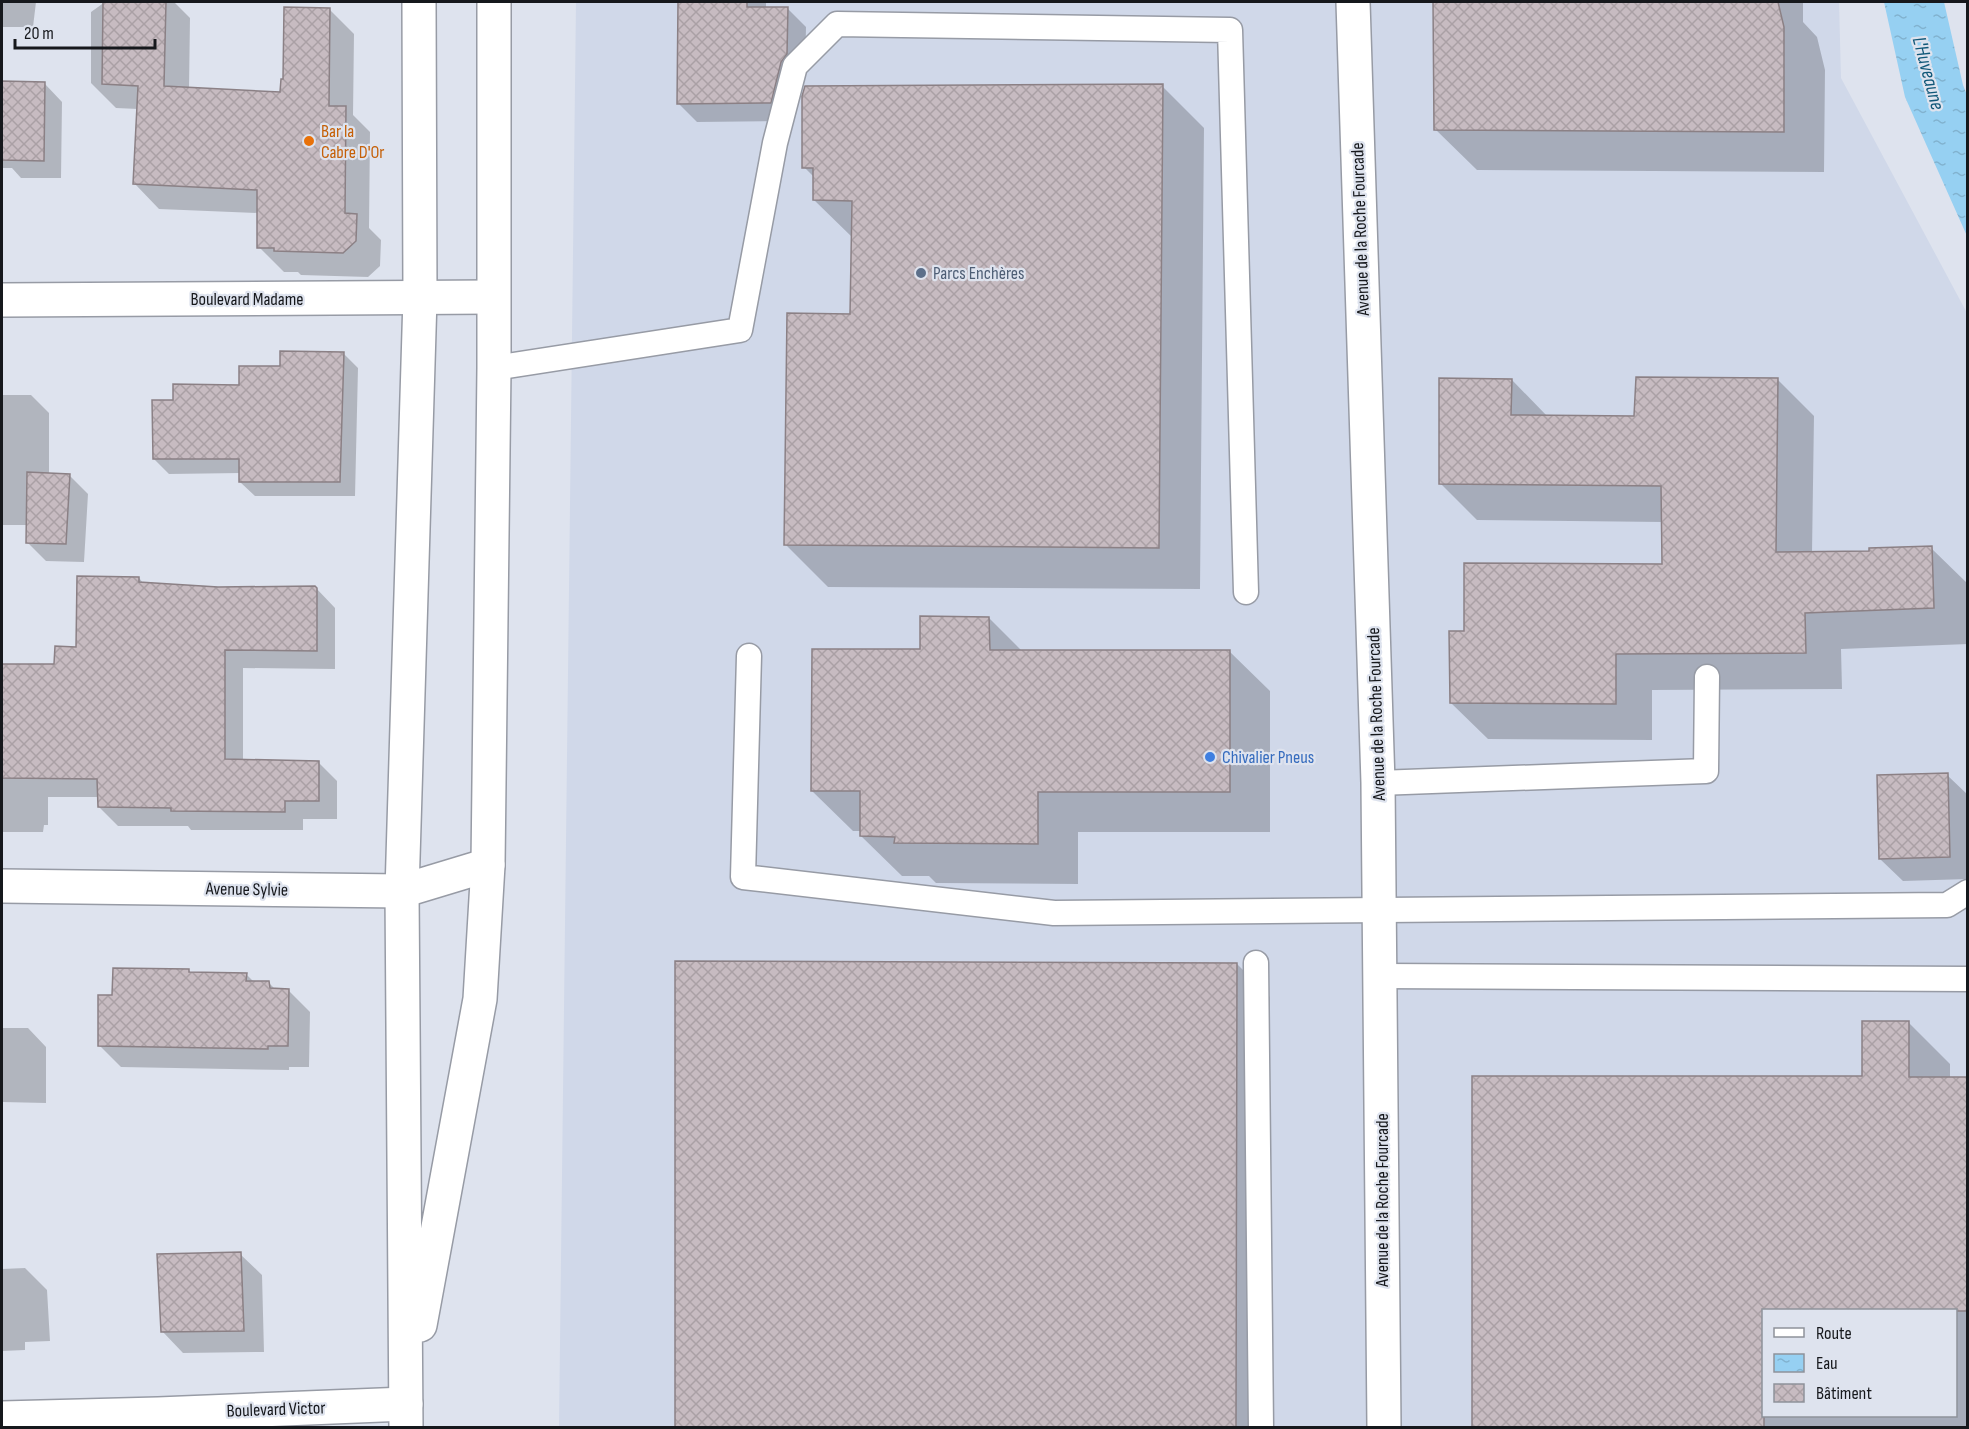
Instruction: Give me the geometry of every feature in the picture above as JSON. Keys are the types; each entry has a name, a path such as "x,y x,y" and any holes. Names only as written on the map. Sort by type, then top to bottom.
{"street":[{"path":"406,1416 402,891 420,298 419,2"},
{"path":"406,1416 480,999 488,865 494,368 494,2"},
{"name":"Avenue de la Roche Fourcade","path":"1353,2 1378,783 1384,1428"},
{"name":"Boulevard Madame","path":"2,300 493,297"},
{"name":"Avenue Sylvie","path":"2,886 402,891 488,865"},
{"name":"Boulevard Victor","path":"2,1418 158,1421 406,1416"}],"lane":[{"path":"494,368 740,330 775,143 795,66 837,24 1230,30 1246,592"},
{"path":"749,656 743,877 1054,913 1947,905 1968,892"},
{"path":"1378,783 1706,771 1707,677"},
{"path":"1256,963 1261,1428"},
{"path":"1381,976 1968,979"}],"shaded area":[{"path":"576,2 1839,2 1841,78 1967,313 1967,1427 559,1428"}],"water":[{"name":"L'Huveaune","path":"1884,2 1944,2 1967,95 1967,236 1905,97"}],"building":[{"path":"103,2 166,2 164,86 280,92 281,79 283,79 284,7 330,8 329,106 346,106 345,213 357,214 356,241 343,253 274,251 274,248 257,248 257,190 133,184 138,86 102,84"},
{"path":"678,2 747,2 747,7 788,7 787,54 781,62 771,103 677,104"},
{"path":"1433,2 1778,2 1784,27 1784,132 1434,130"},
{"path":"2,81 45,82 44,161 2,160"},
{"path":"1163,84 1159,548 784,545 787,313 850,314 852,201 813,200 813,168 802,168 802,96 805,86"},
{"path":"280,351 344,352 340,482 239,482 239,459 153,459 152,400 173,400 173,384 239,385 239,366 280,366"},
{"path":"1636,377 1778,378 1776,552 1869,551 1869,548 1932,546 1934,608 1805,613 1806,653 1616,654 1616,704 1450,703 1449,631 1464,631 1464,563 1662,564 1661,486 1439,484 1439,378 1512,379 1511,415 1634,416"},
{"path":"27,472 70,474 66,544 26,543"},
{"path":"77,576 139,577 139,582 218,587 315,586 317,588 317,651 225,650 225,759 319,761 319,801 285,801 285,812 171,811 171,808 98,807 97,779 2,778 2,664 54,664 55,646 76,647"},
{"path":"920,616 989,617 990,650 1230,650 1230,792 1038,792 1038,844 894,843 895,837 860,836 860,791 811,791 812,649 920,649"},
{"path":"1948,773 1950,857 1879,859 1877,775"},
{"path":"675,961 1237,963 1236,1428 675,1428"},
{"path":"113,968 189,969 189,972 247,973 246,981 269,981 270,988 289,989 288,1046 268,1046 268,1049 98,1046 98,995 112,995"},
{"path":"1862,1021 1909,1021 1909,1077 1968,1077 1968,1311 1957,1311 1957,1309 1762,1309 1762,1417 1764,1417 1764,1428 1472,1428 1472,1076 1862,1076"},
{"path":"241,1252 244,1331 161,1332 157,1254"}],"place":[{"name":"Bar la Cabre D'Or","path":"309,141"},
{"name":"Parcs Enchères","path":"921,273"},
{"name":"Chivalier Pneus","path":"1210,757"}]}
